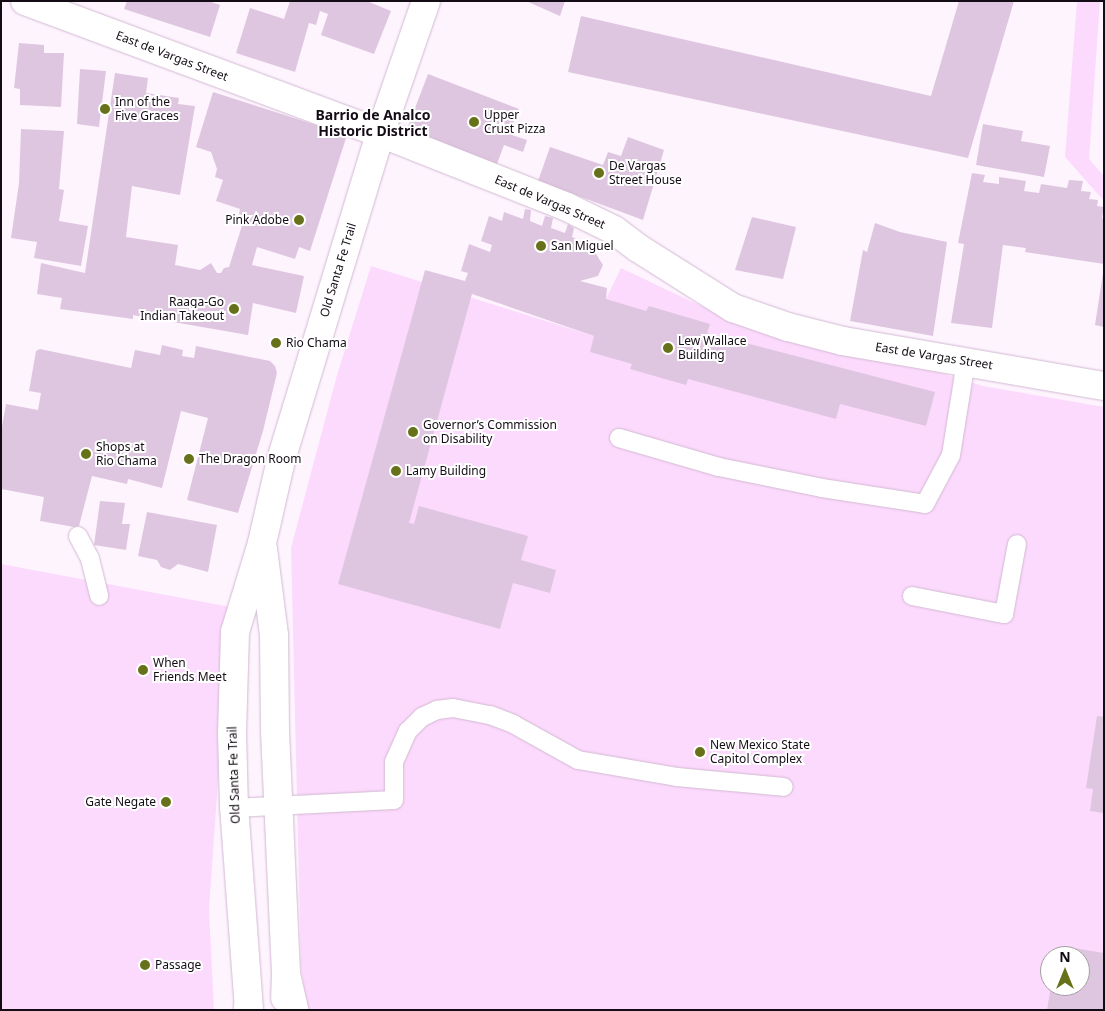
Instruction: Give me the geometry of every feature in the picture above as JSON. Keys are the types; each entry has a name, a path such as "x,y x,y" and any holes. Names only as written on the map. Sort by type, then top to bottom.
{"street":[{"name":"East de Vargas Street","path":"25,1 380,134 567,207 614,230 638,248 733,308 788,327 843,342 966,361 1104,386"},
{"name":"Old Santa Fe Trail","path":"248,1009 234,808 232,733 235,632 262,543 281,460 380,134 426,1"},
{"name":"Old Santa Fe Trail","path":"262,543 274,635 286,974 284,1010"},
{"path":"286,974 294,1010"}],"lane":[{"path":"619,438 719,467 822,488 925,504 951,455 966,361"},
{"path":"78,536 90,559 99,596"},
{"path":"912,596 1004,614 1017,544"},
{"path":"234,808 394,800 394,762 408,731 422,717 437,710 453,708 490,715 513,724 578,760 677,777 784,787"}],"shaded area":[{"path":"1077,1 1100,1 1089,159 1104,176 1104,201 1065,157"},
{"name":"New Mexico State Capitol Complex","path":"371,266 594,336 606,299 621,268 741,325 931,370 983,386 1104,407 1104,1010 307,1010 301,968 291,548 337,375"},
{"path":"1,564 230,607 209,910 214,1010 1,1010"}],"building":[{"path":"127,1 208,1 220,5 210,37 124,9"},
{"path":"290,1 367,1 391,11 374,54 321,35 328,14 320,11 316,25 309,23 295,72 236,53 250,8 284,19"},
{"path":"526,1 565,1 560,16"},
{"path":"959,1 1014,1 968,158 568,72 581,16 931,96"},
{"path":"19,43 44,45 44,53 64,53 61,107 20,105 20,89 14,88"},
{"path":"80,69 106,71 99,127 77,124"},
{"path":"115,73 148,78 146,93 179,98 178,104 195,106 180,195 132,186 126,237 178,245 175,265 200,270 211,263 217,273 221,273 224,268 229,267 245,216 239,214 240,209 216,201 223,180 215,177 217,169 211,152 196,147 213,92 347,135 310,251 299,247 295,259 257,247 252,265 304,276 296,313 253,303 248,335 133,315 133,319 60,309 62,298 37,294 41,263 85,273"},
{"name":"Upper Crust Pizza","path":"428,74 519,109 509,134 527,140 523,152 504,145 497,164 407,129"},
{"path":"983,124 1023,131 1021,141 1050,146 1044,177 976,165"},
{"path":"21,129 64,131 59,189 64,190 59,221 88,226 81,266 34,258 37,242 11,238 19,183"},
{"name":"De Vargas Street House","path":"628,137 664,150 643,220 538,181 550,147 603,165 608,152 621,156"},
{"path":"972,173 985,175 983,182 999,184 999,177 1026,181 1024,191 1039,193 1041,184 1067,188 1069,180 1083,181 1081,191 1091,192 1089,199 1098,200 1097,206 1104,207 1102,218 1104,219 1104,264 1025,252 1026,248 1003,245 992,328 951,323 964,244 958,243"},
{"path":"525,209 531,210 530,221 542,226 545,216 553,218 551,228 565,233 568,224 574,228 572,237 591,246 603,265 598,276 580,281 607,288 606,299 646,311 649,306 710,324 707,333 935,392 926,426 840,404 836,419 688,379 686,385 630,369 632,364 590,352 594,336 472,294 409,523 414,524 419,506 528,536 521,560 556,570 550,593 513,583 500,629 338,584 425,270 465,281 468,273 461,271 469,244 490,252 492,245 481,241 489,216 502,221 504,212 523,219"},
{"path":"752,217 796,227 783,279 735,270"},
{"path":"875,223 900,232 947,242 933,336 850,321 863,250 867,252"},
{"path":"1104,273 1104,327 1095,325"},
{"name":"Shops at Rio Chama","path":"162,345 183,350 182,356 194,358 196,346 270,361 275,366 277,373 263,431 238,513 187,500 208,418 181,411 162,488 128,479 127,484 92,476 79,526 74,527 40,521 44,497 1,489 1,432 6,404 38,410 41,393 29,391 36,351 40,349 131,368 135,350 160,355"},
{"path":"100,501 125,503 122,524 130,524 126,550 94,545"},
{"path":"147,512 217,525 208,572 178,564 170,570 161,567 157,560 138,556"},
{"path":"1097,716 1104,717 1104,813 1090,811 1093,789 1086,788"},
{"path":"1090,951 1104,953 1104,1010 1047,1010 1049,996 1090,996"}],"place":[{"name":"Inn of the Five Graces","path":"105,109"},
{"name":"Upper Crust Pizza","path":"474,122"},
{"name":"De Vargas Street House","path":"599,173"},
{"name":"Pink Adobe","path":"299,220"},
{"name":"San Miguel","path":"541,246"},
{"name":"Raaga-Go Indian Takeout","path":"234,309"},
{"name":"Rio Chama","path":"276,343"},
{"name":"Lew Wallace Building","path":"668,348"},
{"name":"Governor’s Commission on Disability","path":"413,432"},
{"name":"Shops at Rio Chama","path":"86,454"},
{"name":"The Dragon Room","path":"189,459"},
{"name":"Lamy Building","path":"396,471"},
{"name":"When Friends Meet","path":"143,670"},
{"name":"New Mexico State Capitol Complex","path":"700,752"},
{"name":"Gate Negate","path":"166,802"},
{"name":"Passage","path":"145,965"}],"district":[{"name":"Barrio de Analco Historic District","path":"373,124"}]}
